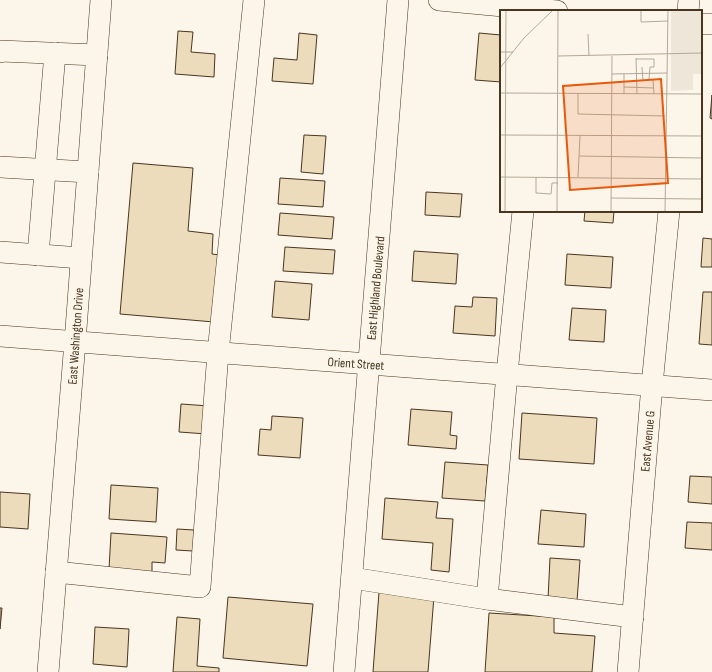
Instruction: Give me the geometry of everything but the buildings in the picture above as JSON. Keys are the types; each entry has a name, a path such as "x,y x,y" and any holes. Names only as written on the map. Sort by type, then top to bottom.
{"street":[{"name":"East Washington Drive","path":"48,672 101,0"},
{"path":"56,572 200,587 218,353 254,0"},
{"name":"East Highland Boulevard","path":"344,672 398,0"},
{"path":"439,0 547,8"},
{"path":"688,10 689,0"},
{"path":"0,52 0,50 97,55"},
{"path":"38,255 55,53"},
{"path":"0,168 88,172"},
{"path":"487,599 523,212"},
{"name":"East Avenue G","path":"628,672 652,385 669,212"},
{"path":"0,252 81,258"},
{"name":"Orient Street","path":"0,336 712,390"},
{"path":"352,578 487,599 633,617"}]}
